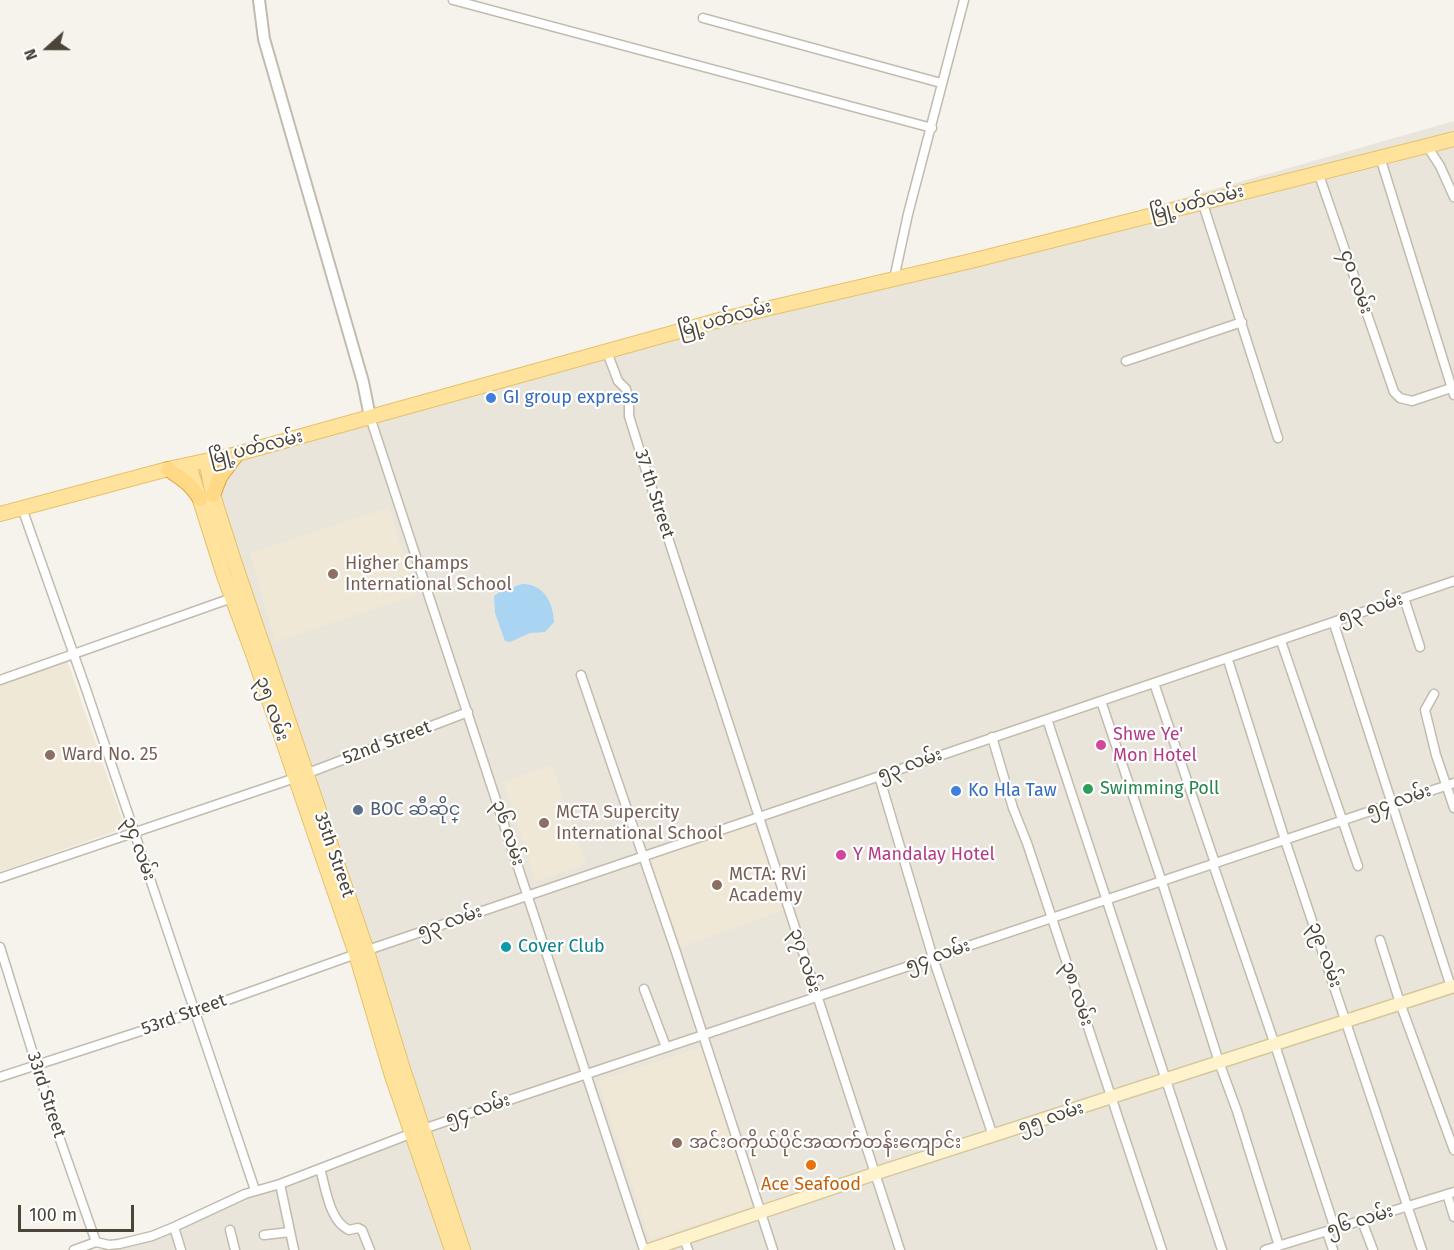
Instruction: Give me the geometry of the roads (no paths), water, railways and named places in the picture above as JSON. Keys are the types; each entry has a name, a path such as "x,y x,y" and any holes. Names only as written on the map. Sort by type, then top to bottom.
{"highway":[{"path":"168,470 183,478 206,497 237,454"}],"main road":[{"name":"မြို့ပတ်လမ်း","path":"0,514 237,454 723,319 894,279 1454,139"},
{"path":"206,461 206,497"},
{"path":"189,465 206,497 300,776"},
{"name":"၃၅ လမ်း","path":"227,563 232,598 300,776 361,953"},
{"path":"361,953 452,1250"},
{"name":"၅၅ လမ်း","path":"649,1250 686,1244 760,1213 874,1174 1452,987"},
{"path":"417,1131 463,1250"}],"street":[{"path":"259,0 264,39 363,382 370,417"},
{"path":"453,0 932,128"},
{"path":"894,279 908,214 964,0"},
{"path":"703,18 941,83"},
{"path":"1427,146 1440,166 1454,197"},
{"path":"1380,157 1453,390"},
{"name":"၄၀ လမ်း","path":"1318,172 1394,392 1400,398 1412,401 1453,390"},
{"path":"1202,201 1278,438"},
{"path":"1126,361 1242,322"},
{"name":"37 th Street","path":"607,352 618,381 626,389 629,416 701,637"},
{"name":"၃၆ လမ်း","path":"370,417 644,1250"},
{"name":"၃၄ လမ်း","path":"22,508 255,1190"},
{"name":"၅၃ လမ်း","path":"361,953 1454,581"},
{"path":"0,680 232,598"},
{"path":"1404,598 1420,647"},
{"path":"1340,619 1335,627 1452,987"},
{"name":"၃၇ လမ်း","path":"701,637 900,1250"},
{"path":"1281,640 1358,866"},
{"name":"၃၉ လမ်း","path":"1227,660 1422,1250"},
{"path":"581,675 772,1250"},
{"path":"1154,683 1275,1045 1331,1231 1333,1250"},
{"path":"1434,694 1425,710 1450,784 1454,808"},
{"path":"1101,701 1219,1062 1261,1185 1286,1246"},
{"name":"52nd Street","path":"0,878 300,776 468,712"},
{"path":"1047,719 1222,1250"},
{"name":"၃၈ လမ်း","path":"992,737 1012,808 1027,843 1162,1250"},
{"path":"879,776 933,958 993,1136"},
{"name":"၅၄ လမ်း","path":"96,1242 109,1245 119,1244 152,1236 255,1190 280,1184 417,1131 1450,784"},
{"path":"1380,940 1454,1150"},
{"name":"33rd Street","path":"0,947 36,1065 96,1242"},
{"name":"53rd Street","path":"0,1077 141,1031 361,953"},
{"path":"644,989 666,1047"},
{"path":"320,1169 339,1223 346,1229 362,1230 370,1250"},
{"path":"280,1184 294,1250"},
{"path":"1450,1193 1454,1217"},
{"name":"၅၆ လမ်း","path":"1265,1250 1286,1246 1450,1193"},
{"path":"1362,1221 1373,1250"},
{"path":"174,1227 181,1250"},
{"path":"230,1230 235,1250"},
{"path":"264,1235 290,1232"},
{"path":"74,1250 96,1242"}],"water":[{"path":"522,584 536,587 546,595 552,608 554,622 545,632 530,633 510,642 505,641 495,613 494,596"}],"place":[{"name":"GI group express","path":"491,398"},
{"name":"Higher Champs International School","path":"333,574"},
{"name":"Shwe Ye' Mon Hotel","path":"1101,745"},
{"name":"Ward No. 25","path":"50,755"},
{"name":"Swimming Poll","path":"1088,789"},
{"name":"Ko Hla Taw","path":"956,791"},
{"name":"BOC ဆီဆိုင္","path":"358,810"},
{"name":"MCTA Supercity International School","path":"544,823"},
{"name":"Y Mandalay Hotel","path":"841,855"},
{"name":"MCTA: RVi Academy","path":"717,885"},
{"name":"Cover Club","path":"506,947"},
{"name":"အင်းဝကိုယ်ပိုင်အထက်တန်းကျောင်း","path":"677,1143"},
{"name":"Ace Seafood","path":"811,1165"}]}
